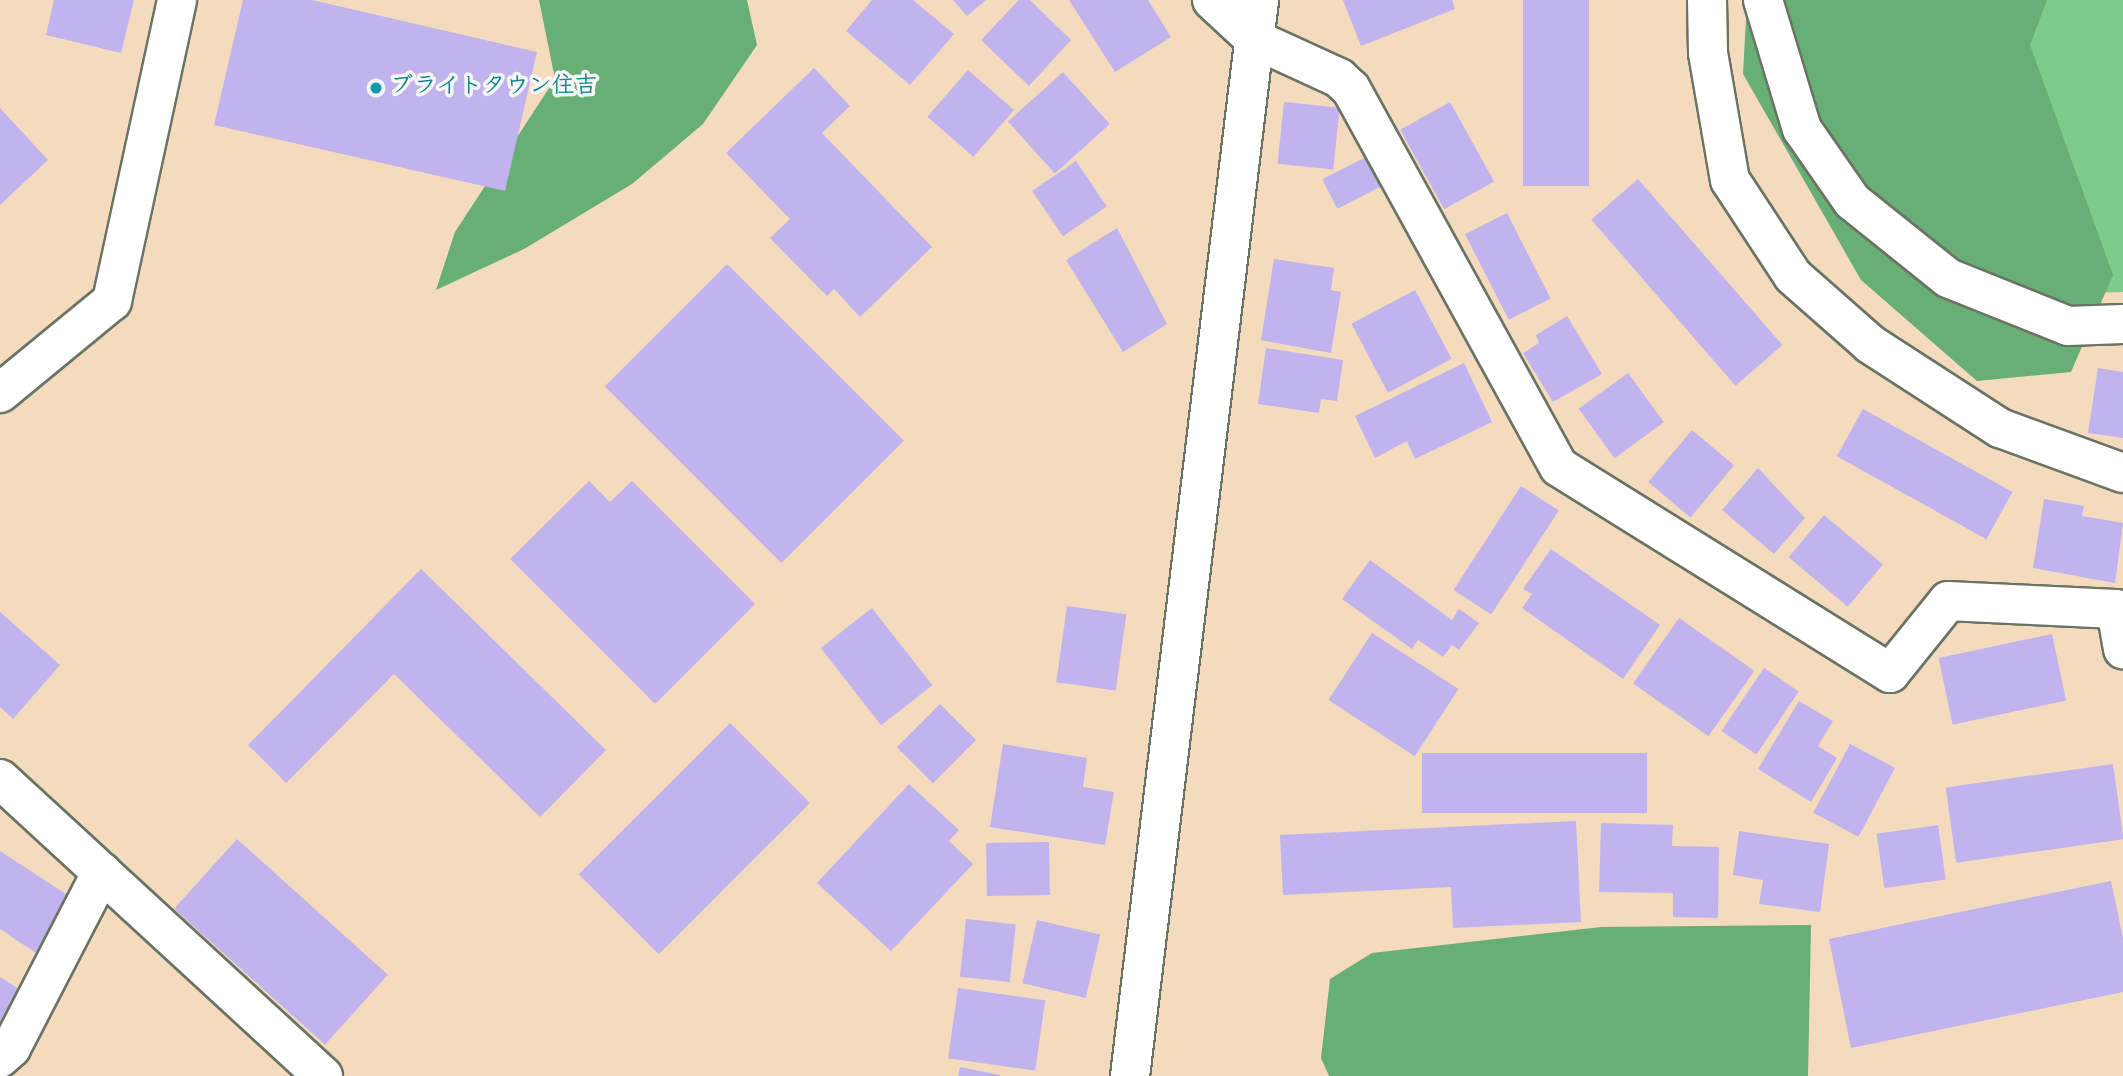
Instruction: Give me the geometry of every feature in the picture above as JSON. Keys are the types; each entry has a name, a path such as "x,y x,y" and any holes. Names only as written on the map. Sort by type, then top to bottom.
{"street":[{"path":"0,393 111,301 177,0"},
{"path":"1212,0 1254,39 1339,78 1351,89 1559,467 1890,673 1948,601 2116,609 2123,649"},
{"path":"1130,1076 1259,0"},
{"path":"1707,0 1707,52 1730,180 1793,276 1870,344 2000,428 2123,473"},
{"path":"1763,0 1802,129 1852,201 1948,278 2068,326 2123,324"},
{"path":"0,779 323,1076"},
{"path":"0,1058 11,1048 102,872"}],"green space":[{"path":"539,0 747,0 757,45 703,124 632,184 524,249 436,290 455,232 555,79"},
{"path":"1747,0 2047,0 2030,45 2113,275 2071,372 1977,381 1861,280 1743,74"},
{"path":"1806,0 2123,0 2123,292 2086,293"},
{"path":"1811,925 1808,1076 1329,1076 1321,1058 1330,979 1372,953 1601,927"}],"building":[{"path":"54,0 134,0 121,53 46,35"},
{"name":"ブライトタウン住吉","path":"243,0 312,0 537,52 505,191 214,125"},
{"path":"872,0 913,0 954,34 910,85 846,31"},
{"path":"953,0 986,0 967,16"},
{"path":"1019,0 1030,0 1071,40 1029,86 981,40"},
{"path":"1069,0 1148,0 1171,37 1115,72"},
{"path":"1343,0 1452,0 1455,9 1361,46"},
{"path":"1523,0 1589,0 1589,186 1523,186"},
{"path":"814,68 850,106 822,133 932,247 860,317 834,289 827,296 770,238 790,219 726,153"},
{"path":"968,70 1014,110 973,157 927,117"},
{"path":"1063,72 1110,124 1055,174 1008,122"},
{"path":"1284,102 1340,108 1333,170 1278,164"},
{"path":"1450,102 1494,182 1444,209 1400,130"},
{"path":"0,108 48,160 0,205"},
{"path":"1366,157 1381,186 1337,209 1322,179"},
{"path":"1076,161 1107,207 1063,236 1032,191"},
{"path":"1638,179 1782,345 1736,386 1591,220"},
{"path":"1507,213 1551,299 1509,320 1465,234"},
{"path":"1117,228 1167,324 1123,352 1066,260"},
{"path":"1274,259 1334,268 1331,290 1341,292 1331,353 1261,340"},
{"path":"727,264 904,441 781,563 605,386"},
{"path":"1415,290 1452,359 1388,393 1351,324"},
{"path":"1567,316 1602,374 1553,402 1523,353 1539,343 1536,335"},
{"path":"1266,348 1343,360 1337,401 1321,399 1319,413 1258,404"},
{"path":"1464,363 1492,422 1415,459 1407,441 1375,458 1355,416"},
{"path":"2098,368 2123,372 2123,438 2088,433"},
{"path":"1628,373 1664,422 1615,458 1579,409"},
{"path":"1863,409 2013,492 1986,539 1837,456"},
{"path":"1692,430 1734,465 1690,517 1648,482"},
{"path":"1758,468 1805,518 1774,554 1722,510"},
{"path":"589,481 610,502 632,481 755,604 655,704 510,559"},
{"path":"1521,486 1559,511 1491,615 1453,590"},
{"path":"2044,499 2084,506 2082,516 2123,523 2115,583 2033,568"},
{"path":"1824,515 1883,564 1848,607 1789,557"},
{"path":"1551,549 1660,625 1623,679 1522,608 1532,594 1523,589"},
{"path":"1370,560 1452,620 1459,609 1479,623 1459,650 1452,645 1443,657 1418,640 1412,649 1342,599"},
{"path":"421,569 606,750 540,817 394,674 286,783 248,745"},
{"path":"1067,606 1126,614 1116,691 1056,682"},
{"path":"872,608 932,685 881,725 821,648"},
{"path":"0,612 60,665 13,719 0,707"},
{"path":"1679,618 1754,671 1708,736 1633,684"},
{"path":"1372,633 1458,689 1415,756 1328,700"},
{"path":"2052,634 2066,701 1953,725 1939,658"},
{"path":"1764,668 1799,691 1756,754 1722,731"},
{"path":"1799,701 1833,721 1818,746 1837,758 1811,802 1758,769"},
{"path":"940,704 976,740 933,783 897,747"},
{"path":"730,723 810,803 659,954 579,874"},
{"path":"1003,744 1087,758 1083,787 1114,792 1105,845 990,827"},
{"path":"1850,744 1895,768 1858,837 1813,813"},
{"path":"1422,753 1647,753 1647,813 1422,813"},
{"path":"2113,764 2123,839 1956,863 1946,788"},
{"path":"909,784 959,830 949,841 973,864 891,951 817,883"},
{"path":"1576,821 1581,922 1453,928 1451,887 1283,895 1280,835"},
{"path":"1601,823 1673,825 1672,846 1719,847 1718,918 1673,917 1673,893 1599,892"},
{"path":"1938,825 1946,879 1884,888 1877,834"},
{"path":"1739,831 1829,844 1820,912 1759,904 1763,880 1733,875"},
{"path":"237,839 388,975 325,1045 174,909"},
{"path":"1049,842 1050,895 987,896 986,843"},
{"path":"0,851 75,900 39,955 0,929"},
{"path":"2111,881 2123,938 2123,992 1851,1048 1829,939"},
{"path":"966,919 1016,924 1010,982 960,977"},
{"path":"1037,920 1100,935 1086,998 1022,983"},
{"path":"0,977 19,989 0,1021"},
{"path":"958,988 1045,1000 1035,1071 948,1058"},
{"path":"960,1067 1000,1075 1000,1076 958,1076"}],"place":[{"name":"ブライトタウン住吉","path":"376,88"}]}
